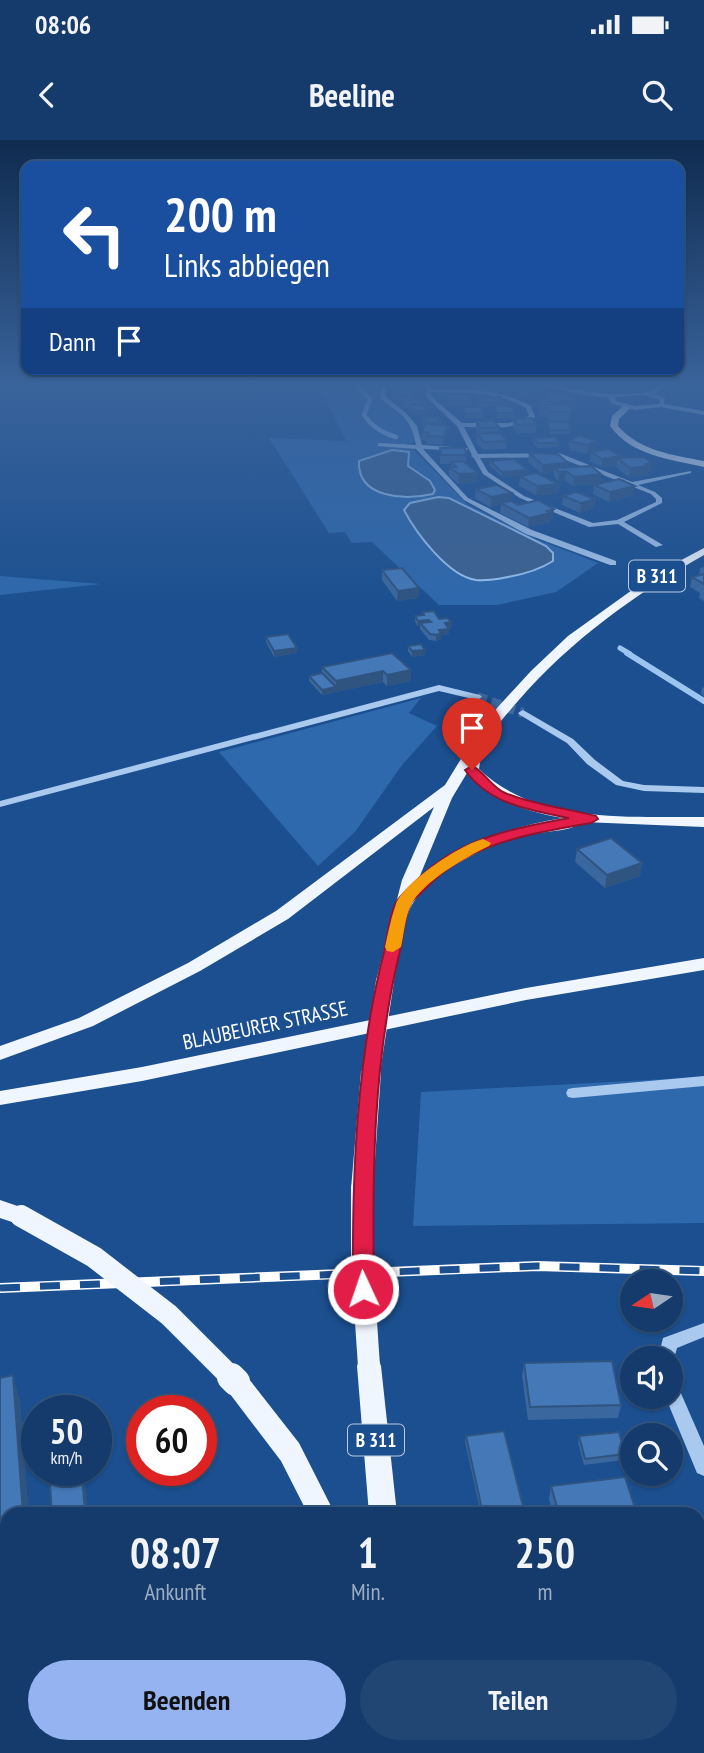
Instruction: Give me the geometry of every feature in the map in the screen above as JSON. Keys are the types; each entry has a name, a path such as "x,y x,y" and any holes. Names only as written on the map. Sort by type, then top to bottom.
{"main road":[{"path":"684,459 704,464"},
{"name":"B 311","path":"382,1507 362,1263 362,1189 371,1072 385,981 404,902 422,848 452,785 501,710 573,636 612,605 665,571 704,551"},
{"path":"475,746 472,770 481,783 497,795 526,805 591,819 704,822"},
{"path":"0,1053 86,1022 205,961 282,915 452,785"},
{"path":"404,902 428,878 457,856 489,840 524,830 591,819"},
{"name":"BLAUBEURER STRASSE","path":"0,1098 142,1074 526,994 704,964"},
{"path":"10,1213 94,1257 169,1315 236,1382 290,1451 318,1507"}],"street":[{"path":"430,459 466,499 529,532 613,564"},
{"path":"477,459 485,473 522,497 592,524 618,522 659,502 659,498 653,493 570,459"},
{"path":"631,484 690,472"},
{"path":"618,522 659,545"},
{"path":"0,804 439,688 477,697"},
{"path":"523,713 556,730 591,762 620,783 644,788 704,790"},
{"path":"573,1093 704,1081"},
{"path":"669,1346 669,1343 704,1330"},
{"path":"679,1409 704,1467"}],"shaded area":[{"path":"282,459 423,459 467,504 536,539 598,563 556,592 497,605 439,605 372,542 352,543 345,532 329,533"},
{"path":"408,459 408,466 430,481 435,490 433,494 410,497 374,490 360,474 359,461"},
{"path":"438,497 449,498 546,546 553,553 553,561 532,571 504,578 476,580 465,577 434,552 404,510 410,503"},
{"path":"0,576 101,584 0,595"},
{"path":"421,698 409,713 437,726 402,765 355,832 318,866 219,752"},
{"path":"704,1077 704,1223 413,1226 421,1092"}],"building":[{"path":"514,459 527,470 502,472 490,461"},
{"path":"536,459 564,459 568,463 543,465"},
{"path":"619,459 647,459 652,463 646,464 649,466 630,468"},
{"path":"463,461 478,473 459,474 449,467 456,467 451,462"},
{"path":"591,466 601,474 574,477 555,468"},
{"path":"537,473 559,484 537,486 520,476"},
{"path":"619,479 635,486 610,492 594,485"},
{"path":"497,485 512,493 491,497 476,489"},
{"path":"576,492 595,499 581,503 563,496"},
{"path":"538,500 554,509 547,511 551,513 529,518 501,503 511,501 518,505"},
{"path":"402,568 419,588 398,591 382,570"},
{"path":"704,574 704,584 692,577"},
{"path":"434,611 439,619 447,618 452,622 445,623 449,629 439,630 441,633 436,635 430,634 420,623 431,622 429,620 418,621 415,616"},
{"path":"288,634 297,648 274,651 266,637"},
{"path":"421,644 425,650 412,651 408,646"},
{"path":"392,653 411,670 387,675 383,671 336,681 322,667"},
{"path":"322,673 336,687 322,690 309,676"},
{"path":"611,838 642,863 607,875 577,849"},
{"path":"612,1361 620,1405 530,1407 524,1363"},
{"path":"13,1375 22,1507 0,1507 0,1378"},
{"path":"504,1431 523,1507 481,1507 466,1436"},
{"path":"619,1432 620,1455 585,1459 579,1436"},
{"path":"620,1478 620,1486 628,1486 635,1507 557,1507 551,1486"},
{"path":"50,1486 83,1486 85,1507 52,1507"}],"waterway":[{"path":"620,648 630,654"},
{"path":"627,653 704,701"}],"tunnel":[{"path":"477,697 523,713"}],"railway":[{"path":"0,1288 537,1266 704,1271"}],"slow traffic":[{"path":"393,947 404,902 428,878 457,856 483,843"}],"route":[{"path":"363,1289 362,1189 371,1072 385,981 404,902 428,878 457,856 489,840 524,830 591,819 526,805 497,795 481,783 472,770"}]}
